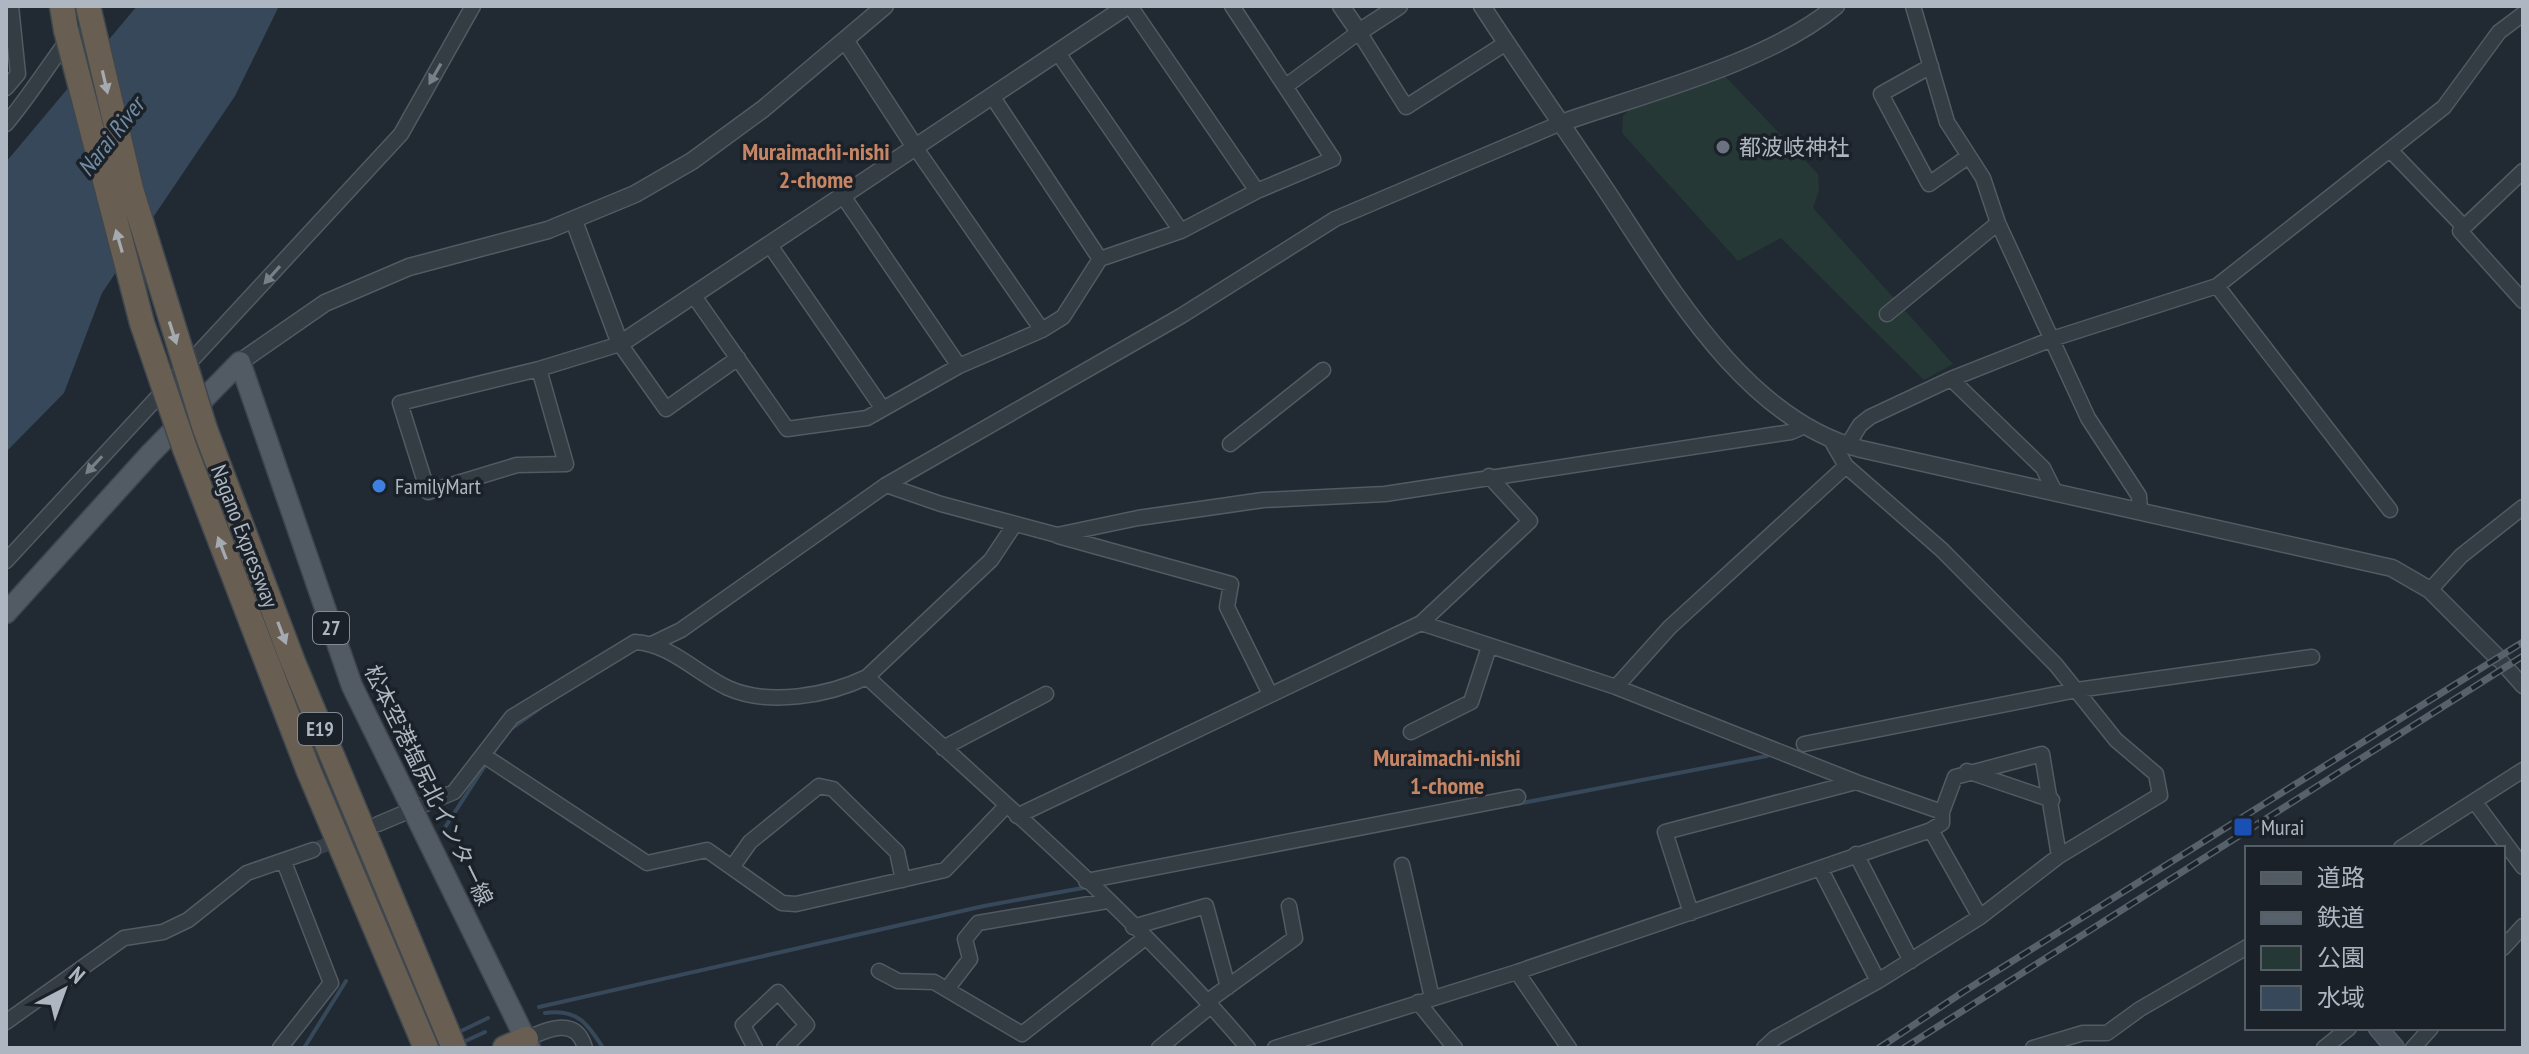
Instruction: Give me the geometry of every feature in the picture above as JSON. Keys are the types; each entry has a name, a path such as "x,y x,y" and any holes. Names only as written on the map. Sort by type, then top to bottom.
{"highway":[{"name":"Nagano Expressway","path":"88,6 131,189 205,429 293,662 373,859 450,1032 468,1048"},
{"name":"Nagano Expressway","path":"64,18 142,323 185,449 416,1043"}],"main road":[{"path":"6,613 150,454 240,362"},
{"name":"松本空港塩尻北インター線","path":"240,362 348,673 520,1045"},
{"path":"2380,1030 2395,1048"}],"street":[{"path":"6,88 18,74 11,6"},
{"path":"6,124 36,89 57,49 94,6"},
{"path":"6,561 401,134 473,6"},
{"path":"240,362 325,303 409,267 574,221 635,194 692,161 763,109 885,6"},
{"path":"539,369 566,464 517,465 428,492 400,403 539,369 620,344 1128,6 1257,191"},
{"path":"694,296 787,429 867,418 959,366 1042,330 1063,317 1100,259 1181,231 1257,191 1333,159 1232,6"},
{"path":"1341,6 1406,107 1506,43"},
{"path":"1286,86 1399,6"},
{"path":"1482,6 1698,325 1741,373 1805,426 1839,443 2392,568 2430,590 2523,686"},
{"path":"654,643 681,630 886,485 1181,316 1335,219 1561,123 1739,60 1799,31 1836,6"},
{"path":"1913,6 1947,122 1983,178 1998,223 2088,418 2139,496 2140,510"},
{"path":"1839,443 1870,417 1951,379 2052,339 2217,286 2444,107 2499,32 2523,14"},
{"path":"845,40 1042,330"},
{"path":"1058,53 1181,231"},
{"path":"1931,66 1881,94 1929,184 1969,156"},
{"path":"992,96 1100,259"},
{"path":"2390,150 2464,227"},
{"path":"2523,171 2460,231 2523,301"},
{"path":"843,196 959,366"},
{"path":"574,221 620,344 666,409 738,358"},
{"path":"1887,314 1998,223"},
{"path":"769,244 883,409"},
{"path":"2217,286 2390,510"},
{"path":"1230,444 1323,370"},
{"path":"1951,379 2043,468 2055,492"},
{"path":"1057,535 1138,518 1263,500 1385,494 1489,476 1694,449 1791,432 1805,426"},
{"path":"1764,1048 1775,1038 1878,981 1980,917 2059,856 2160,795 2156,774 2116,740 2077,690 1942,550 1846,466 1839,443"},
{"path":"1616,687 1670,627 1846,466"},
{"path":"483,755 647,863 707,850 782,903 796,904 945,870 1012,811 1421,623 1530,521 1489,476"},
{"path":"886,485 1231,584 1227,607 1270,694"},
{"path":"2430,590 2461,556 2523,507"},
{"path":"378,824 454,792 512,717 635,642 654,643 728,688 758,698 782,698 851,685 867,677 991,560 1015,524"},
{"path":"1421,623 1616,687 1856,782 1942,812"},
{"path":"1411,732 1471,702 1489,647"},
{"path":"1804,744 2077,690 2312,657"},
{"path":"867,677 1145,938 1210,1003 1248,1048"},
{"path":"943,748 1046,694"},
{"path":"1275,1048 1517,972 1931,830 1942,823 1942,812 1955,777 1966,771 2042,754 2059,856"},
{"path":"2404,846 2523,770"},
{"path":"1966,771 2052,800"},
{"path":"1691,913 1665,832 1856,782"},
{"path":"733,866 750,842 819,786 833,789 897,852 903,880"},
{"path":"1086,881 1518,797"},
{"path":"2474,801 2523,867"},
{"path":"1931,830 1980,917"},
{"path":"6,1022 124,938 163,932 188,920 247,873 264,864 284,862 313,850"},
{"path":"1856,854 1911,961"},
{"path":"280,1048 331,983 284,862"},
{"path":"1402,865 1425,1000 1455,1048"},
{"path":"1820,868 1878,981"},
{"path":"947,989 970,959 965,939 978,923 1107,901"},
{"path":"1133,927 1206,906 1228,987"},
{"path":"1159,1048 1228,987 1295,938 1289,906"},
{"path":"2505,946 2523,926"},
{"path":"879,971 898,981 934,982 1022,1034 1145,938"},
{"path":"2033,1048 2083,1033 2107,1033 2140,1009 2245,948"},
{"path":"1517,972 1569,1048"},
{"path":"755,1048 743,1025 778,992 807,1025 784,1048"},
{"path":"520,1045 549,1028 566,1027 579,1034 585,1048"},
{"path":"2324,1048 2346,1030"},
{"path":"2413,1048 2429,1030"},
{"path":"2107,1033 2114,1048"}],"green space":[{"path":"1725,76 1818,174 1819,190 1813,208 1953,364 1924,380 1781,238 1738,261 1622,133 1623,116 1632,107"}],"water":[{"name":"Narai River","path":"137,6 279,6 235,96 102,293 64,393 6,452 6,162"}],"waterway":[{"path":"512,728 540,708"},
{"path":"444,829 497,747"},
{"path":"1517,804 1767,756"},
{"path":"539,1007 984,906 1088,887"},
{"path":"304,1048 346,981"},
{"path":"545,1013 565,1013 580,1020 603,1048"},
{"path":"457,1033 488,1018"},
{"path":"459,1044 485,1032"}],"tunnel":[{"path":"313,850 368,828"}],"railway":[{"path":"1879,1048 1963,992 2523,642"},
{"path":"1904,1048 2523,656"}],"place":[{"name":"都波岐神社","path":"1723,147"},
{"name":"FamilyMart","path":"379,486"},
{"name":"Murai","path":"2243,827"}],"district":[{"name":"Muraimachi-nishi 2-chome","path":"816,166"},
{"name":"Muraimachi-nishi 1-chome","path":"1447,772"}]}
